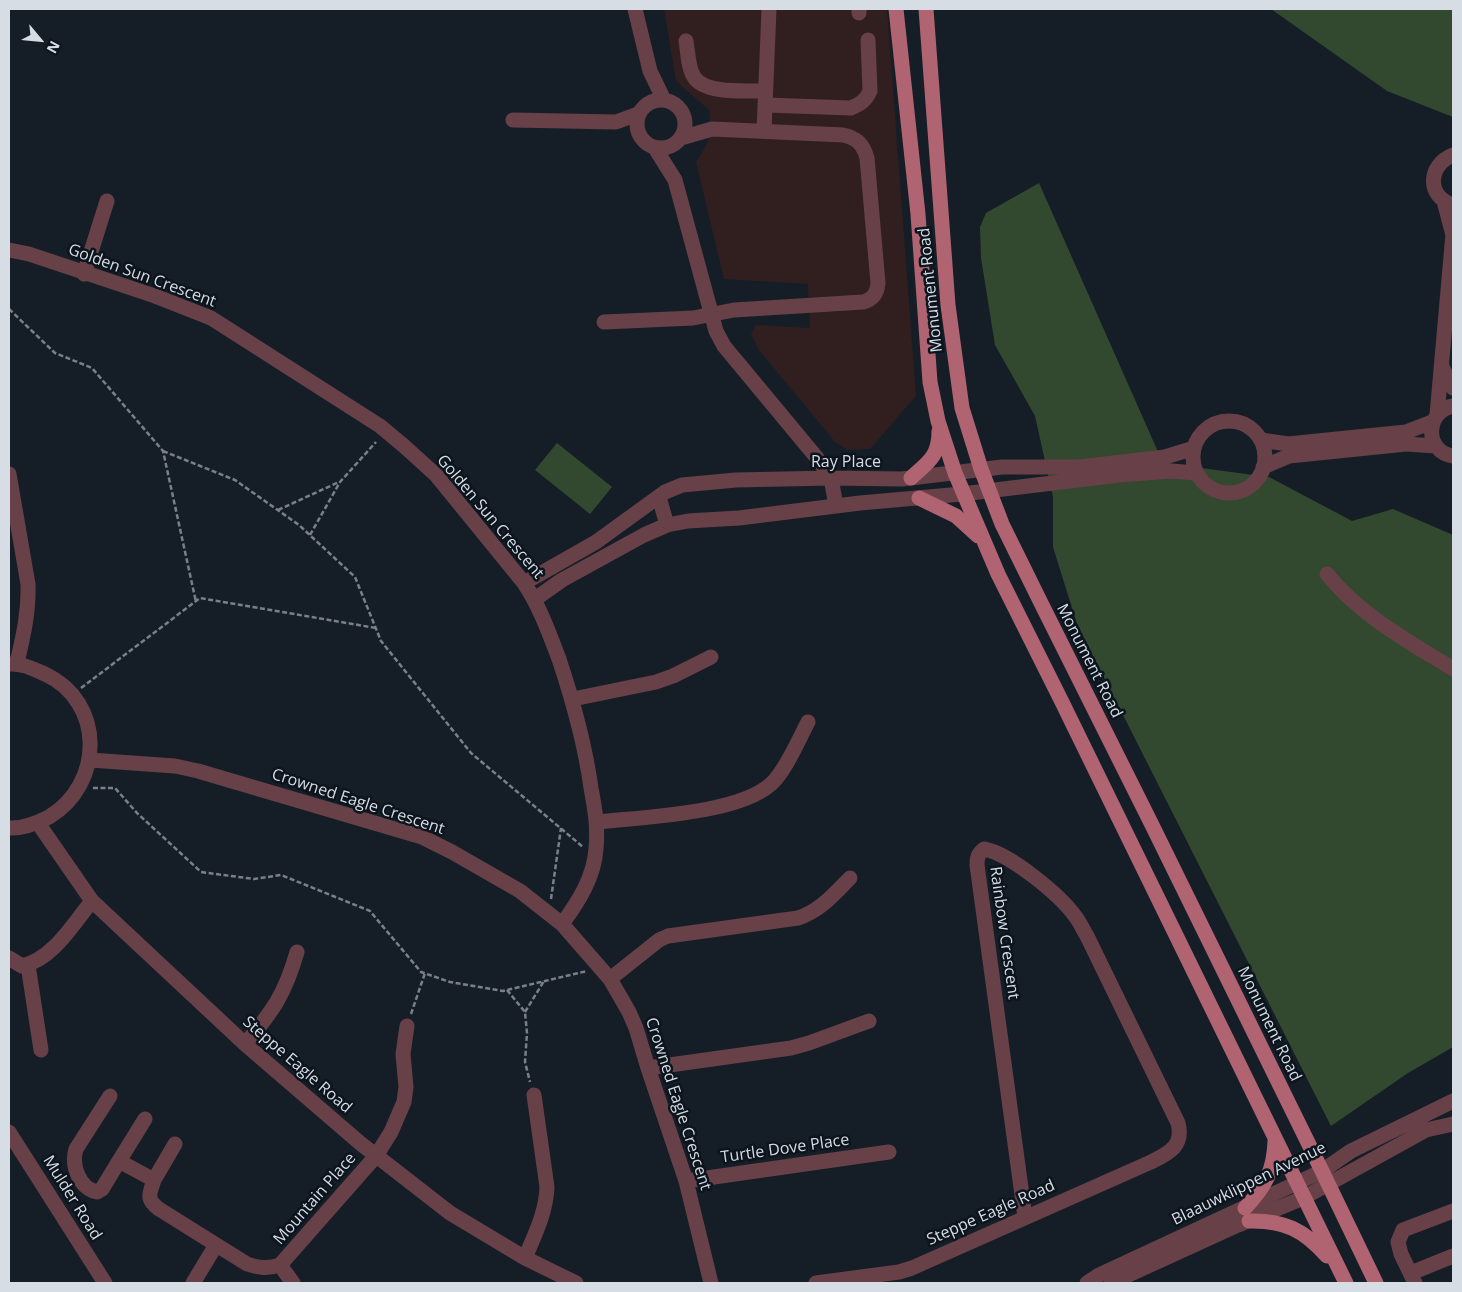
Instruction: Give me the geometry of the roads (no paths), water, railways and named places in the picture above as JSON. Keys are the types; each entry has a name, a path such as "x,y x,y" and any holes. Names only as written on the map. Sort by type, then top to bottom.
{"main road":[{"name":"Monument Road","path":"896,9 918,214 930,382 938,420 954,473 998,574 1343,1276"},
{"name":"Monument Road","path":"926,9 948,305 962,408 981,469 1002,524 1038,599 1376,1283"},
{"path":"911,478 936,452 939,443 938,420"},
{"path":"919,498 956,516 986,544"},
{"path":"1275,1140 1274,1160 1270,1173 1247,1214 1292,1226 1316,1243 1343,1276"}],"street":[{"path":"634,9 650,71 664,100"},
{"path":"759,9 758,91 761,131"},
{"path":"761,131 766,105 769,9"},
{"path":"766,105 851,108 861,104 870,91 868,40"},
{"path":"686,41 693,75 698,81 712,88 758,91"},
{"path":"650,71 643,109 636,128 648,146 655,148 669,147 678,141 712,129"},
{"path":"513,120 616,122 643,109 656,100 664,100 676,106 684,118 685,125 678,141 675,180"},
{"path":"604,322 693,318 734,310 863,302 874,296 878,290 868,158 862,144 856,139 843,135 712,129 684,118"},
{"path":"616,122 639,135"},
{"path":"1453,142 1449,157 1438,164 1433,180 1438,195 1449,203 1453,234 1442,344 1442,367 1431,431 1432,439 1436,446 1442,452 1453,456"},
{"path":"655,148 675,180 716,330 724,346 738,366 817,458 831,478 836,506"},
{"path":"84,274 107,201"},
{"name":"Golden Sun Crescent","path":"9,250 29,254 154,296 211,318 353,408 386,431 436,476 524,583 535,599 549,630 573,699 598,822 595,857 591,873 583,893 562,924"},
{"path":"1442,367 1453,388"},
{"path":"1261,440 1288,444 1406,432 1434,419 1443,410 1453,406"},
{"path":"1231,420 1243,423 1254,430 1261,440 1265,452 1265,463 1261,474 1244,490 1233,493 1221,492 1211,488 1202,481 1197,473 1193,460 1194,448 1199,436 1208,427 1219,422 1231,420"},
{"path":"1263,467 1289,456 1406,444 1436,446"},
{"name":"Ray Place","path":"524,583 596,542 665,492 682,486 736,480 911,478 981,469 1079,467 1165,457 1194,448"},
{"path":"535,599 586,566 667,525 962,494 1120,475 1171,471 1197,473"},
{"path":"9,474 28,584 24,632 13,664 54,678 72,695 85,716 90,739 90,760 79,788 61,809 38,823 9,828"},
{"path":"659,497 667,525"},
{"path":"579,552 586,566"},
{"path":"1327,574 1350,599 1380,624 1453,669"},
{"path":"573,699 656,682 673,676 711,657"},
{"path":"598,822 704,810 742,801 763,791 780,774 808,722"},
{"name":"Crowned Eagle Crescent","path":"90,760 175,766 198,771 422,837 520,891 562,924 605,974 629,1012 636,1028 686,1181 710,1283"},
{"name":"Steppe Eagle Road","path":"38,823 92,901 245,1044 376,1156 450,1213 525,1258 576,1283"},
{"name":"Rainbow Crescent","path":"1025,1217 977,865 979,853 984,849 1001,854 1015,863 1056,896 1075,915 1178,1123 1181,1131 1179,1141 1173,1148"},
{"path":"605,974 658,940 668,936 798,918 811,914 822,906 850,878"},
{"path":"9,958 22,966 42,958 53,948 92,901"},
{"path":"245,1044 269,1016 279,1000 297,952"},
{"path":"28,965 41,1050"},
{"path":"648,1068 791,1048 869,1021"},
{"name":"Mountain Place","path":"280,1265 376,1156 391,1132 404,1102 406,1087 403,1054 407,1026"},
{"path":"525,1258 544,1215 547,1198 534,1095"},
{"path":"110,1096 76,1149 74,1164 88,1188 97,1192 102,1189 145,1119"},
{"name":"Blaauwklippen Avenue","path":"1087,1283 1099,1275 1247,1214 1303,1198 1351,1152 1453,1101"},
{"name":"Blaauwklippen Avenue","path":"1111,1283 1247,1214 1297,1183 1325,1177 1426,1130 1453,1124"},
{"name":"Mulder Road","path":"9,1132 105,1283"},
{"path":"175,1144 154,1180 149,1196 154,1205 247,1264 259,1268 270,1268 280,1265 293,1283"},
{"name":"Steppe Eagle Road","path":"816,1283 899,1272 1152,1162 1173,1148"},
{"name":"Turtle Dove Place","path":"686,1181 889,1152"},
{"path":"119,1161 154,1180"},
{"path":"1453,1211 1404,1230 1398,1242 1401,1254 1413,1278 1453,1256"},
{"path":"193,1283 216,1245"}]}
